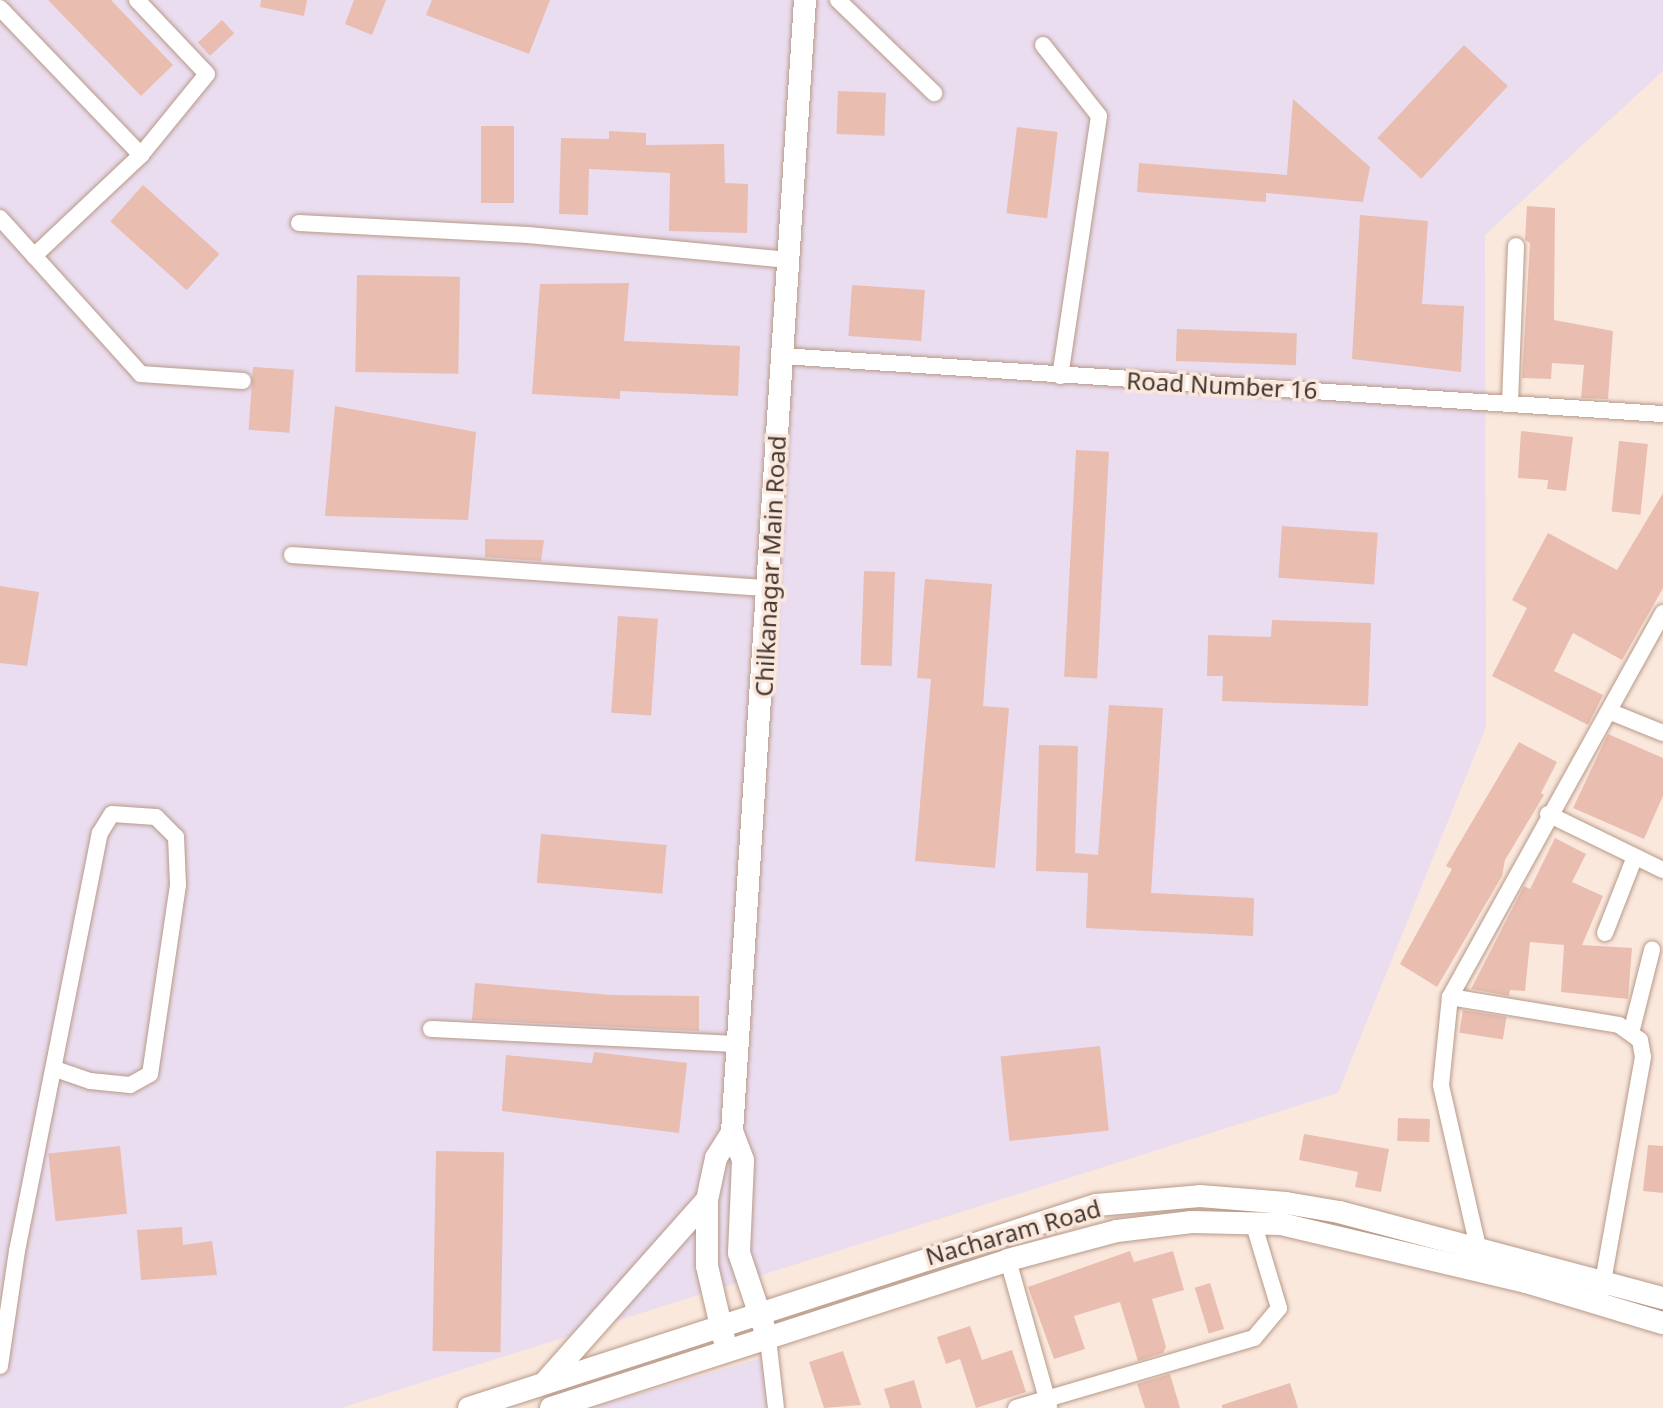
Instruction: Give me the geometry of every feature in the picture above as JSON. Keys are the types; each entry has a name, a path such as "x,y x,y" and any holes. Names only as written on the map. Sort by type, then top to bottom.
{"main road":[{"name":"Chilkanagar Main Road","path":"732,1132 805,0"},
{"path":"728,1352 707,1266 707,1200 716,1158 732,1132"},
{"path":"732,1132 743,1160 739,1253 768,1339"},
{"name":"Nacharam Road","path":"469,1408 1096,1205 1200,1196 1286,1203 1478,1247 1601,1292 1663,1323"},
{"path":"546,1381 707,1200"},
{"name":"Nacharam Road","path":"551,1408 1008,1260 1117,1231 1191,1222 1281,1224 1601,1292 1663,1298"}],"street":[{"path":"34,256 141,155 207,74 137,0"},
{"path":"838,0 934,93"},
{"path":"0,8 141,155"},
{"path":"1043,45 1099,116 1060,376"},
{"path":"0,218 141,374 243,381"},
{"path":"299,223 528,235 786,260"},
{"path":"1510,403 1516,246"},
{"name":"Road Number 16","path":"782,356 1663,414"},
{"path":"292,555 767,588"},
{"path":"1478,1247 1441,1085 1450,997 1548,814 1611,712 1663,613"},
{"path":"1611,712 1663,733"},
{"path":"0,1366 17,1251 105,821 118,813 156,817 176,837 178,885 150,1074 130,1085 90,1081 56,1069"},
{"path":"1548,814 1634,859 1663,870"},
{"path":"1605,933 1634,859"},
{"path":"1631,1033 1652,950"},
{"path":"1450,997 1619,1025 1640,1040 1643,1057 1601,1292"},
{"path":"431,1029 738,1044"},
{"path":"1016,1408 1048,1404 1254,1338 1268,1326 1279,1308 1254,1225"},
{"path":"1008,1260 1048,1404"},
{"path":"768,1339 776,1408"}],"shaded area":[{"path":"0,0 1663,0 1663,71 1485,235 1486,727 1338,1093 341,1408 0,1408"},
{"path":"765,1357 768,1408 590,1408"}],"building":[{"path":"48,0 111,0 173,65 141,96"},
{"path":"261,0 307,0 304,16 260,7"},
{"path":"354,0 386,0 372,35 345,24"},
{"path":"432,0 550,0 529,54 426,15"},
{"path":"222,20 234,33 210,56 198,43"},
{"path":"1464,45 1508,86 1421,179 1377,138"},
{"path":"838,91 886,93 884,136 836,134"},
{"path":"1293,99 1370,167 1363,202 1266,193 1266,202 1137,192 1139,163 1287,175"},
{"path":"481,126 514,126 514,203 481,203"},
{"path":"1017,127 1058,132 1047,218 1006,213"},
{"path":"609,131 646,133 646,145 724,144 725,183 748,184 747,233 669,231 670,173 589,169 588,215 559,214 561,138 609,139"},
{"path":"143,185 220,254 187,290 110,221"},
{"path":"1527,206 1555,208 1554,320 1613,331 1608,399 1581,398 1584,365 1552,363 1551,379 1522,378 1530,243 1525,240"},
{"path":"1360,215 1428,221 1422,304 1464,306 1461,372 1352,359"},
{"path":"357,275 460,277 458,374 355,372"},
{"path":"629,283 624,341 740,346 738,396 620,391 620,399 532,394 540,284"},
{"path":"852,285 925,290 921,341 848,336"},
{"path":"1177,329 1297,333 1296,365 1176,361"},
{"path":"253,367 294,370 290,433 249,430"},
{"path":"335,406 476,432 468,520 325,516"},
{"path":"1521,431 1573,437 1566,491 1547,489 1548,480 1518,478"},
{"path":"1619,441 1648,444 1640,515 1612,512"},
{"path":"1076,450 1109,452 1097,678 1064,677"},
{"path":"1663,493 1663,588 1622,660 1573,633 1554,671 1603,695 1588,725 1492,676 1527,608 1512,600 1548,533 1617,570"},
{"path":"1282,526 1378,533 1374,585 1278,578"},
{"path":"485,539 544,540 541,561 485,557"},
{"path":"864,571 895,572 892,666 861,665"},
{"path":"925,579 992,584 983,706 1009,708 995,868 915,861 931,679 917,678"},
{"path":"0,586 39,592 27,666 0,663"},
{"path":"618,616 658,619 651,716 611,713"},
{"path":"1272,620 1371,623 1368,706 1222,701 1223,676 1207,676 1208,635 1271,637"},
{"path":"1109,705 1163,708 1151,893 1254,898 1253,936 1086,928 1088,873 1036,871 1039,745 1078,746 1075,853 1098,855"},
{"path":"1608,734 1663,758 1663,796 1644,839 1573,808"},
{"path":"1519,742 1557,762 1541,793 1544,795 1505,860 1502,876 1437,987 1400,964 1452,869 1446,866"},
{"path":"541,834 667,845 662,894 537,883"},
{"path":"1555,838 1586,854 1572,882 1603,896 1582,945 1632,948 1628,999 1561,992 1564,945 1530,942 1525,991 1510,990 1509,996 1471,989 1524,886 1530,889"},
{"path":"475,983 611,995 699,996 699,1031 472,1020"},
{"path":"1463,1010 1506,1017 1503,1040 1459,1033"},
{"path":"1100,1046 1109,1131 1009,1141 1001,1056"},
{"path":"594,1052 687,1063 679,1133 502,1111 506,1055 592,1063"},
{"path":"1398,1118 1430,1119 1429,1142 1397,1141"},
{"path":"1304,1134 1389,1149 1381,1192 1355,1187 1358,1172 1299,1160"},
{"path":"1648,1145 1663,1146 1663,1193 1643,1191"},
{"path":"120,1146 127,1214 56,1221 48,1154"},
{"path":"436,1151 504,1152 500,1352 433,1351"},
{"path":"182,1227 183,1245 212,1241 217,1275 141,1280 137,1230"},
{"path":"1130,1251 1134,1262 1173,1251 1184,1290 1152,1299 1166,1347 1163,1353 1138,1361 1120,1302 1074,1316 1085,1349 1054,1359 1028,1287"},
{"path":"1210,1283 1224,1329 1209,1334 1195,1288"},
{"path":"970,1326 982,1360 1012,1350 1026,1392 976,1408 960,1359 946,1364 937,1337"},
{"path":"843,1351 861,1405 824,1408 809,1362"},
{"path":"1170,1374 1180,1408 1145,1408 1137,1384"},
{"path":"914,1380 922,1408 890,1408 884,1389"},
{"path":"1290,1383 1298,1408 1222,1408 1222,1405"}]}
